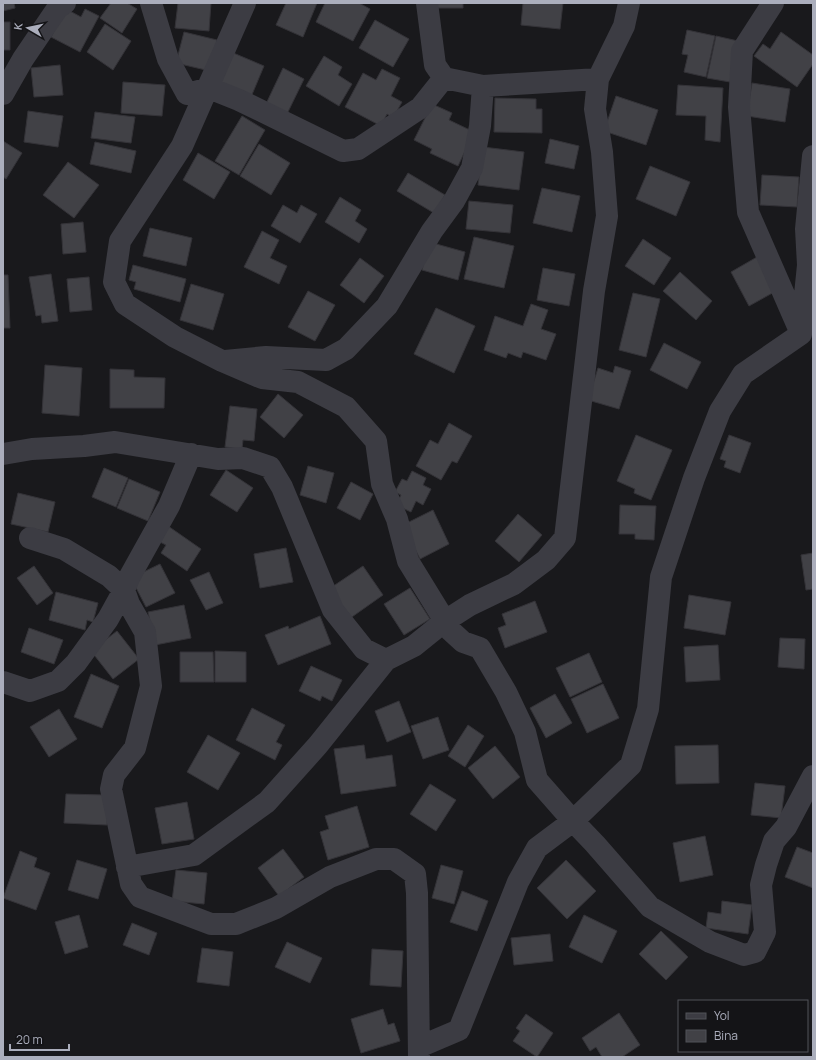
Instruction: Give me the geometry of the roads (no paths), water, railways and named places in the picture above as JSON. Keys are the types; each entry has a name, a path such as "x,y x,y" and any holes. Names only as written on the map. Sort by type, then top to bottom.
{"street":[{"path":"3,94 23,60 57,9 65,3"},
{"path":"151,3 168,59 187,94 209,88 239,100 343,151 358,149 420,108 444,78"},
{"path":"245,3 209,88 182,146 120,241 114,282 125,304 175,337 222,361 262,378 298,382 346,407 376,441 382,484 398,519 408,561 451,631 463,642 480,648 506,692 525,732 537,780 573,821 596,844 650,907 710,942 744,955 755,952 764,932 761,886 774,841 786,827 813,776"},
{"path":"427,3 435,65 444,78 483,86 598,79"},
{"path":"127,867 194,855 267,802 318,745 386,660 414,646 444,621 470,605 514,584 546,560 565,538 594,292 607,216 602,152 595,109 598,79 624,26 629,3"},
{"path":"773,3 742,52 738,107 748,212 801,334"},
{"path":"222,361 266,357 326,360 346,349 387,306 432,231 454,201 472,168 480,126 483,86"},
{"path":"30,538 64,549 109,576 124,590 129,604 145,632 151,686 135,748 114,775 111,789 131,884 140,897 211,924 236,924 276,908 330,877 376,859 394,859 415,874 418,908 419,1052 459,1030 518,882 537,848 573,821 631,766 648,709 661,577 694,478 720,411 743,374 801,334 808,265 806,229 813,156"},
{"path":"3,454 32,449 84,446 115,442 218,459 243,458 270,467 282,487 333,610 364,649 386,660"},
{"path":"3,682 30,691 58,681 76,663 104,625 124,590 130,576 169,506 191,454"}]}
